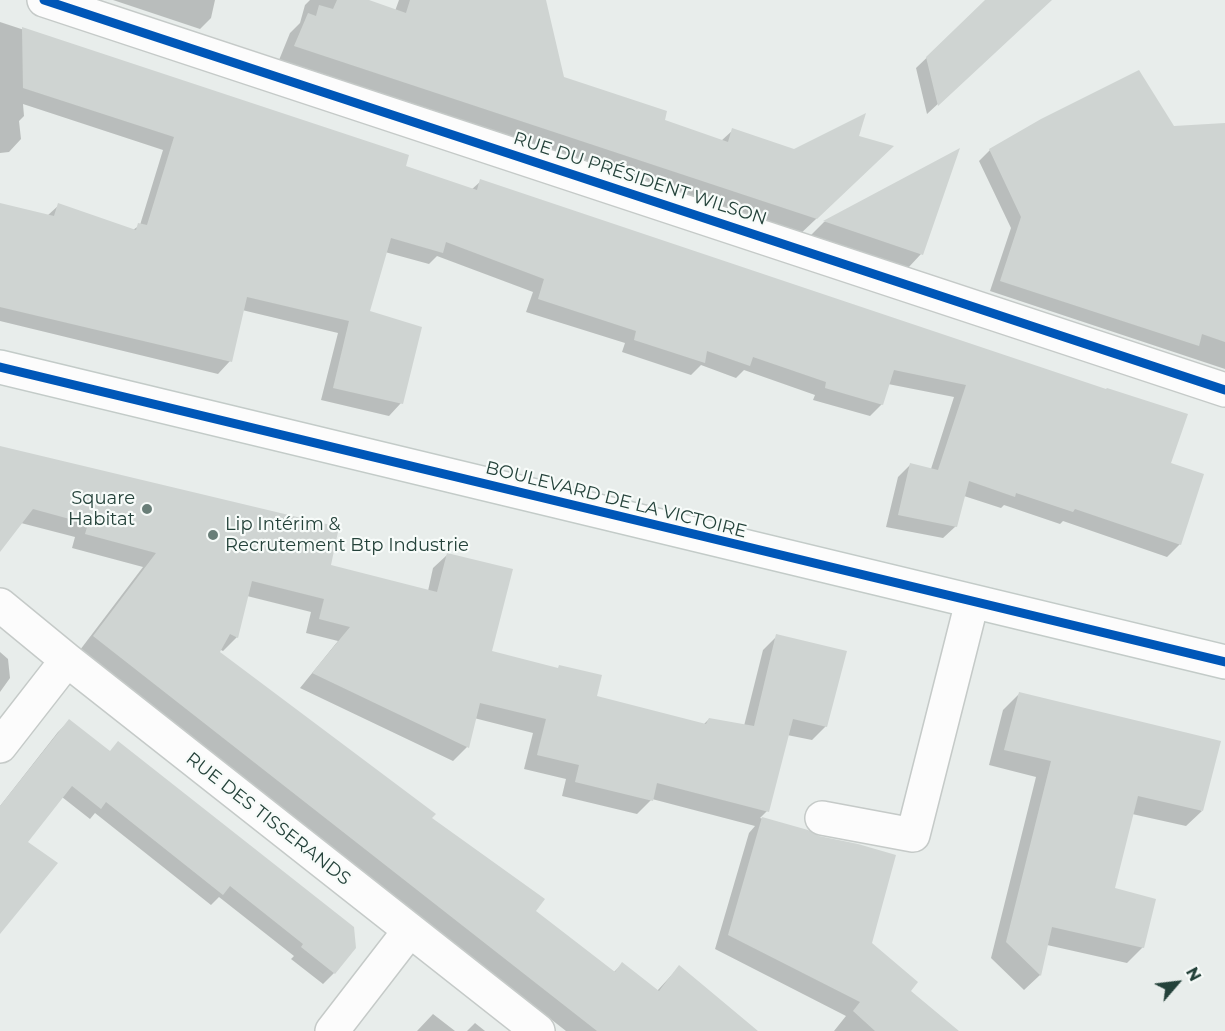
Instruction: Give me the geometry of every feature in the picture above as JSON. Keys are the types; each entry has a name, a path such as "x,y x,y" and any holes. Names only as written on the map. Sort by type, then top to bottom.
{"street":[{"name":"RUE DU PRÉSIDENT WILSON","path":"44,0 1225,390"},
{"name":"BOULEVARD DE LA VICTOIRE","path":"0,367 1225,662"},
{"path":"822,818 913,835 972,602"},
{"name":"RUE DES TISSERANDS","path":"0,605 538,1031"},
{"path":"0,746 67,660"},
{"path":"332,1031 410,930"}],"building":[{"path":"337,0 369,0 406,13 410,0 546,0 564,77 667,111 665,120 728,142 732,128 794,149 866,113 859,136 894,146 817,219 294,46 308,13 316,16 319,5 333,9"},
{"path":"985,0 1052,0 938,106 926,57"},
{"path":"22,27 409,155 406,166 477,190 480,179 1106,389 1188,414 1171,463 1204,474 1181,545 1075,509 1073,512 1016,493 1015,497 969,481 957,527 898,515 910,463 938,470 966,385 894,370 883,405 825,388 826,382 753,357 750,366 707,351 705,363 634,340 636,331 538,299 544,279 446,242 443,253 391,238 370,311 422,327 403,404 333,388 349,321 247,297 232,362 0,307 0,203 54,216 58,203 136,230 138,223 147,225 174,137 23,88"},
{"path":"1139,70 1174,126 1225,123 1225,342 1202,334 1199,346 1000,281 1021,217 989,149 1041,119"},
{"path":"960,148 923,255 823,221"},
{"path":"0,446 339,527 331,565 437,592 447,553 513,569 492,651 558,668 559,665 602,675 597,696 706,724 709,718 754,726 776,634 847,651 827,727 793,719 769,812 657,783 653,801 575,782 579,765 537,755 546,719 480,703 469,748 312,673 350,627 319,619 324,599 252,581 238,638 230,634 220,652 436,814 432,818 545,899 536,911 615,972 622,962 659,991 679,965 758,1031 597,1031 93,636 156,553 85,534 88,524 33,509 0,552"},
{"path":"1019,692 1221,741 1203,811 1138,796 1115,888 1156,899 1144,948 1052,927 1041,976 1006,942 1051,761 1004,750"},
{"path":"69,719 110,751 118,741 354,927 356,948 335,974 301,947 303,944 230,886 223,895 106,802 101,809 72,786 28,842 58,863 0,934 0,806"},
{"path":"762,817 808,830 819,836 896,855 872,943 918,982 911,991 959,1031 875,1031 853,1011 860,1002 728,935"}],"cycle path":[{"path":"44,0 1225,390"},
{"path":"0,367 1225,662"}],"place":[{"name":"Square Habitat","path":"147,509"},
{"name":"Lip Intérim & Recrutement Btp Industrie","path":"213,535"}]}
